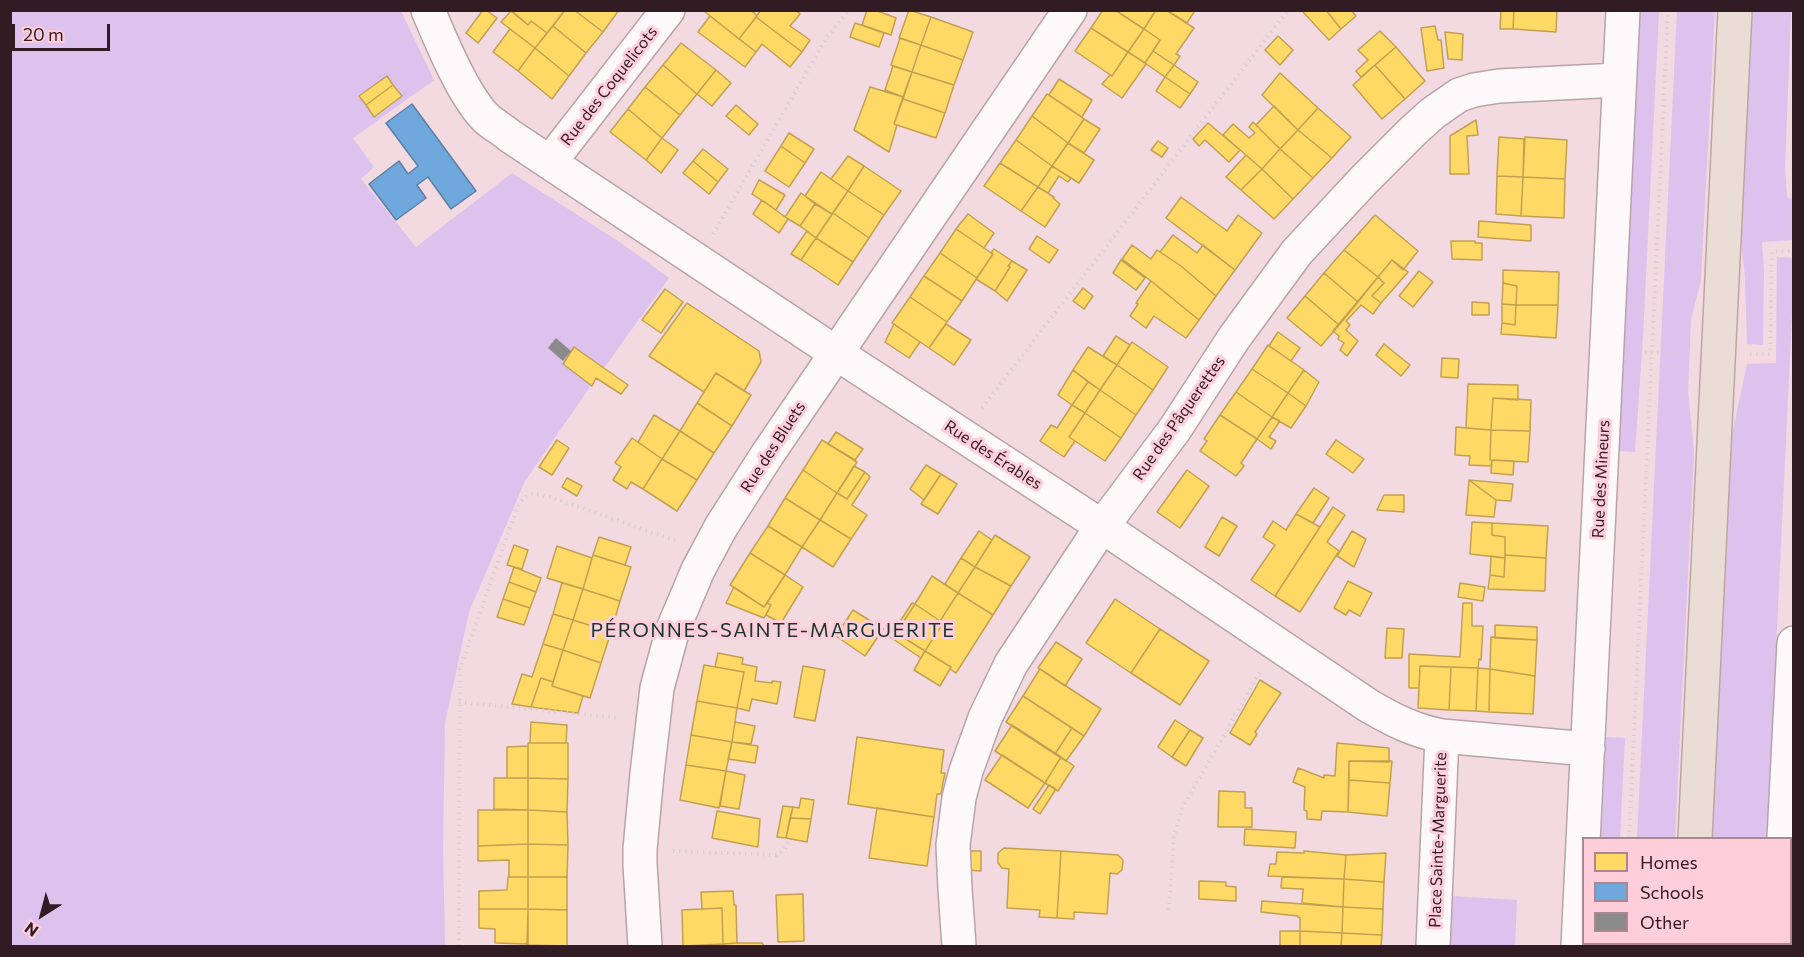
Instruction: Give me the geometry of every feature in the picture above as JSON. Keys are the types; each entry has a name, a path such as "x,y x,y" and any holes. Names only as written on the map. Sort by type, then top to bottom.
{"highway":[{"path":"1695,837 1735,10"}],"street":[{"name":"Rue des Érables","path":"428,10 470,96 487,119 836,353 1388,717 1424,733 1442,736"},
{"name":"Rue des Coquelicots","path":"550,162 668,10"},
{"name":"Rue des Bluets","path":"645,946 640,849 657,688 673,628 688,591 721,527 767,454 1071,10"},
{"name":"Rue des Mineurs","path":"1584,837 1623,10"},
{"name":"Rue des Pâquerettes","path":"959,946 953,845 959,798 985,718 1011,664 1102,527 1175,429 1234,339 1298,252 1364,180 1433,113 1459,95 1499,86 1619,80"},
{"path":"1784,837 1794,643"},
{"name":"Place Sainte-Marguerite","path":"1433,946 1442,736 1588,749"},
{"name":"Rue des Mineurs","path":"1578,946 1582,867"}],"path":[{"path":"698,261 827,37 849,10"},
{"path":"961,435 1288,10"},
{"path":"1629,837 1668,10"},
{"path":"459,946 460,669 517,508 526,496 535,493 708,551"},
{"path":"1169,910 1174,835 1183,807 1276,643"},
{"path":"459,702 653,722"},
{"path":"640,849 776,855 784,850 789,842"}],"shaded area":[{"path":"10,11 401,11 434,80 353,138 374,167 361,179 416,247 512,173 621,243 669,278 525,481 469,612 445,723 443,848 445,946 11,946"},
{"path":"1638,11 1659,11 1635,452 1618,451"},
{"path":"1677,11 1715,11 1701,280 1691,320 1688,391 1694,452 1675,837 1637,837"},
{"path":"1750,11 1791,11 1785,168 1787,197 1793,199 1793,240 1762,242 1763,345 1747,344 1745,276 1740,234"},
{"path":"1777,257 1793,258 1767,837 1712,837 1732,435 1747,364 1776,363"},
{"path":"1606,737 1625,738 1620,837 1601,837"},
{"path":"1451,896 1517,900 1515,946 1449,946"},
{"path":"1707,945 1762,945 1762,946"}],"building: Homes":[{"path":"483,10 497,18 478,43 466,33"},
{"path":"511,10 565,10 547,33 531,21 528,25"},
{"path":"565,10 574,10 603,32 586,53 553,26"},
{"path":"574,10 619,10 603,32"},
{"path":"751,10 757,16 739,39 704,11"},
{"path":"761,10 796,10 800,14 790,26 810,40 802,52 756,17"},
{"path":"867,10 875,10 896,18 891,35 862,25"},
{"path":"909,10 931,17 921,45 899,38"},
{"path":"1103,10 1115,10 1144,29 1128,52 1091,28"},
{"path":"1115,10 1156,10 1144,29"},
{"path":"1156,10 1166,10 1194,28 1176,54 1180,56 1174,65 1153,51 1160,40 1144,29"},
{"path":"1166,10 1192,10 1194,12 1187,23"},
{"path":"1304,10 1326,10 1341,29 1329,40 1303,12"},
{"path":"1326,10 1351,10 1356,16 1341,29"},
{"path":"1501,10 1514,10 1513,29 1500,29"},
{"path":"1514,10 1557,10 1556,32 1513,29"},
{"path":"511,11 528,25 531,21 547,33 535,48 501,22"},
{"path":"710,16 756,52 745,67 698,32"},
{"path":"756,17 802,52 790,67 762,44 756,52 739,39"},
{"path":"931,17 973,32 963,60 921,45"},
{"path":"855,23 884,33 879,47 850,37"},
{"path":"553,26 586,53 569,76 535,48"},
{"path":"1435,26 1438,40 1441,40 1444,68 1427,71 1421,28"},
{"path":"1091,28 1128,52 1112,76 1075,51"},
{"path":"510,29 535,48 518,71 493,52"},
{"path":"1144,29 1160,40 1145,63 1128,52"},
{"path":"1380,31 1396,47 1361,77 1356,71 1368,60 1358,50"},
{"path":"1445,32 1463,34 1462,60 1448,59"},
{"path":"1278,36 1293,50 1280,65 1265,50"},
{"path":"900,38 921,45 912,72 891,65"},
{"path":"681,43 716,70 697,94 663,65"},
{"path":"921,45 963,60 954,85 912,72"},
{"path":"1396,47 1425,81 1405,99 1375,65"},
{"path":"535,48 569,76 552,99 518,71"},
{"path":"1153,51 1174,65 1165,77 1145,63"},
{"path":"1128,52 1146,64 1122,98 1102,84 1110,75 1112,76"},
{"path":"663,65 697,94 680,115 645,87"},
{"path":"1174,65 1198,82 1190,94 1165,77"},
{"path":"1375,65 1405,99 1382,119 1353,85"},
{"path":"893,66 912,72 903,97 885,90"},
{"path":"716,70 731,83 712,106 697,94"},
{"path":"912,72 954,85 945,113 903,99"},
{"path":"1280,73 1318,108 1298,130 1262,95"},
{"path":"387,76 393,85 366,105 359,96"},
{"path":"1165,77 1190,94 1180,108 1156,91"},
{"path":"1059,79 1092,100 1082,117 1049,95"},
{"path":"393,85 402,96 374,117 366,105"},
{"path":"645,87 680,115 662,138 628,109"},
{"path":"870,87 903,97 894,124 897,125 889,152 854,130"},
{"path":"1047,94 1084,119 1068,143 1032,116"},
{"path":"903,99 945,113 936,138 894,124"},
{"path":"736,105 758,124 749,135 726,116"},
{"path":"1274,106 1298,130 1280,149 1256,125"},
{"path":"1318,108 1351,137 1332,158 1298,130"},
{"path":"628,109 662,138 646,160 610,132"},
{"path":"1032,116 1068,143 1052,166 1016,140"},
{"path":"1084,119 1100,129 1084,153 1068,143"},
{"path":"1476,120 1478,135 1467,136 1469,174 1450,174 1450,136"},
{"path":"1253,122 1280,149 1262,169 1223,135 1233,124 1249,138 1255,133 1249,127"},
{"path":"1208,123 1240,150 1229,162 1205,140 1199,146 1193,139"},
{"path":"1298,130 1332,158 1313,178 1280,149"},
{"path":"789,133 814,149 805,163 781,146"},
{"path":"1499,137 1524,139 1523,177 1497,176"},
{"path":"1525,137 1567,140 1565,179 1523,177"},
{"path":"662,138 678,150 661,173 646,160"},
{"path":"1016,140 1052,166 1038,187 1000,163"},
{"path":"1158,141 1168,148 1162,157 1151,150"},
{"path":"1068,143 1094,160 1079,183 1052,166"},
{"path":"781,146 805,163 789,187 765,171"},
{"path":"703,149 728,169 718,182 693,161"},
{"path":"1280,149 1313,178 1293,199 1262,169"},
{"path":"1246,155 1262,169 1241,190 1226,177"},
{"path":"848,156 864,166 848,191 831,179"},
{"path":"693,161 718,182 709,194 683,173"},
{"path":"1000,163 1038,187 1021,211 984,186"},
{"path":"864,166 901,191 884,215 848,191"},
{"path":"1052,166 1071,178 1068,182 1059,176 1048,193 1038,187"},
{"path":"1262,169 1293,199 1274,219 1241,190"},
{"path":"821,172 848,191 832,214 805,196"},
{"path":"1497,176 1523,177 1521,216 1496,214"},
{"path":"1523,177 1565,179 1564,218 1521,216"},
{"path":"759,180 785,195 776,210 752,194"},
{"path":"1038,187 1054,197 1060,204 1045,227 1021,211"},
{"path":"848,191 884,215 869,238 833,213"},
{"path":"801,193 815,204 800,226 785,217"},
{"path":"1181,197 1227,231 1238,215 1262,233 1235,270 1166,218"},
{"path":"762,200 788,219 779,233 753,214"},
{"path":"815,204 832,214 816,238 800,226"},
{"path":"833,213 869,238 853,262 816,238"},
{"path":"968,214 994,233 984,248 956,229"},
{"path":"1375,215 1418,251 1403,270 1392,260 1378,277 1344,250"},
{"path":"1479,221 1531,225 1531,241 1478,237"},
{"path":"956,229 993,254 977,278 940,253"},
{"path":"807,231 816,238 801,260 791,254"},
{"path":"1173,235 1197,253 1203,245 1235,270 1216,296 1181,266 1160,252"},
{"path":"1037,236 1058,250 1049,263 1029,249"},
{"path":"816,238 853,262 838,285 801,260"},
{"path":"1451,241 1482,243 1482,260 1452,259"},
{"path":"1132,245 1151,259 1157,250 1181,266 1216,296 1199,320 1122,259"},
{"path":"994,249 1012,261 995,291 976,279"},
{"path":"1344,250 1378,277 1358,302 1324,273"},
{"path":"940,253 977,278 962,301 924,276"},
{"path":"1121,260 1145,278 1136,290 1113,273"},
{"path":"1392,260 1408,272 1381,303 1372,296 1384,283 1378,277"},
{"path":"1012,261 1027,270 1007,301 995,291"},
{"path":"1503,270 1559,272 1558,305 1516,305 1517,286 1503,283"},
{"path":"1419,271 1433,282 1413,307 1399,296"},
{"path":"1324,273 1358,302 1339,325 1305,296"},
{"path":"924,276 962,301 947,322 910,297"},
{"path":"1378,277 1384,283 1372,296 1381,303 1373,314 1361,305 1346,321 1350,325 1346,330 1358,341 1347,356 1340,350 1344,343 1333,331"},
{"path":"1151,281 1199,320 1186,338 1154,316 1146,328 1130,316"},
{"path":"1503,283 1517,286 1516,305 1502,304"},
{"path":"1083,288 1093,296 1084,309 1073,301"},
{"path":"665,289 683,302 661,333 642,320"},
{"path":"1305,296 1339,325 1321,346 1287,318"},
{"path":"910,297 947,322 929,348 892,323"},
{"path":"1472,302 1489,303 1489,315 1472,315"},
{"path":"687,303 759,351 761,362 744,391 716,373 704,392 649,356"},
{"path":"1502,304 1516,305 1515,325 1502,323"},
{"path":"1516,305 1558,305 1556,338 1501,334 1502,323 1515,325"},
{"path":"894,324 920,342 909,358 885,342"},
{"path":"946,324 971,340 954,365 929,348"},
{"path":"1278,332 1300,348 1291,361 1269,346"},
{"path":"1116,336 1130,345 1117,365 1103,356"},
{"path":"1132,342 1168,367 1153,390 1117,365"},
{"path":"1384,344 1410,365 1401,376 1376,355"},
{"path":"1268,345 1304,370 1288,393 1252,369"},
{"path":"574,347 628,385 621,394 596,378 592,386 563,364"},
{"path":"1088,347 1117,365 1100,390 1073,370"},
{"path":"1442,358 1459,359 1458,378 1441,377"},
{"path":"1117,365 1153,390 1136,415 1100,390"},
{"path":"1252,369 1288,393 1272,417 1236,392"},
{"path":"1073,370 1088,382 1072,405 1058,395"},
{"path":"1304,370 1319,382 1306,406 1288,393"},
{"path":"716,373 751,395 732,426 697,403"},
{"path":"1088,382 1100,390 1085,413 1072,405"},
{"path":"1468,384 1518,385 1518,400 1493,398 1491,430 1466,428"},
{"path":"1100,390 1136,415 1121,438 1085,413"},
{"path":"1236,392 1272,417 1257,439 1220,415"},
{"path":"1288,393 1306,406 1291,428 1272,417"},
{"path":"1493,398 1531,400 1530,431 1491,430"},
{"path":"697,403 732,426 714,453 680,431"},
{"path":"1072,405 1085,413 1069,437 1075,441 1064,457 1040,441 1051,425 1057,428"},
{"path":"1085,413 1121,438 1105,461 1069,437"},
{"path":"654,415 680,431 662,459 638,442"},
{"path":"1220,415 1257,439 1241,463 1244,466 1236,476 1200,451 1207,441 1204,439"},
{"path":"1272,417 1280,421 1269,437 1276,441 1271,449 1257,439"},
{"path":"1456,427 1491,430 1491,466 1469,465 1470,456 1455,455"},
{"path":"1491,430 1530,431 1528,462 1490,460"},
{"path":"680,431 714,453 697,480 662,459"},
{"path":"836,432 863,449 855,460 828,444"},
{"path":"632,438 662,459 643,489 631,482 627,489 613,480 621,467 615,463"},
{"path":"557,440 569,448 552,475 539,467"},
{"path":"822,440 857,462 837,493 803,470"},
{"path":"1336,440 1364,459 1353,473 1326,454"},
{"path":"662,459 697,480 677,511 643,489"},
{"path":"1492,460 1514,461 1513,475 1491,473"},
{"path":"926,465 941,474 924,500 910,489"},
{"path":"854,466 865,472 847,499 837,493"},
{"path":"803,470 837,493 820,520 785,498"},
{"path":"1187,470 1209,486 1180,528 1157,512"},
{"path":"865,472 870,477 852,505 867,515 851,539 820,520 837,493 847,499"},
{"path":"941,474 957,484 938,514 921,504"},
{"path":"567,478 582,486 577,496 562,487"},
{"path":"1469,480 1513,484 1511,501 1496,500"},
{"path":"1469,480 1496,500 1494,517 1466,515"},
{"path":"1314,488 1329,498 1313,523 1296,514"},
{"path":"1384,495 1404,495 1404,512 1377,510"},
{"path":"785,498 820,520 802,547 768,526"},
{"path":"1333,507 1345,515 1327,542 1339,551 1300,612 1275,596"},
{"path":"1296,514 1320,527 1275,596 1251,580 1275,545 1263,537 1273,521 1286,530"},
{"path":"1222,517 1237,526 1219,556 1205,547"},
{"path":"820,520 851,539 833,567 802,547"},
{"path":"1472,522 1492,523 1492,535 1505,537 1505,558 1470,554"},
{"path":"1492,523 1548,526 1546,558 1505,555 1505,537 1492,535"},
{"path":"768,526 802,547 785,575 750,553"},
{"path":"979,531 992,540 975,567 961,558"},
{"path":"1352,531 1366,539 1354,567 1337,556"},
{"path":"995,535 1030,557 1011,586 975,567"},
{"path":"599,537 631,547 625,565 593,555"},
{"path":"514,545 528,550 522,569 507,565"},
{"path":"557,546 592,558 583,589 547,578"},
{"path":"750,553 785,575 764,607 730,585"},
{"path":"593,555 631,567 620,601 583,589"},
{"path":"1505,555 1546,558 1545,591 1488,589 1490,575 1504,577"},
{"path":"1491,556 1505,558 1504,577 1490,575"},
{"path":"961,558 975,567 958,593 945,584"},
{"path":"514,567 541,578 536,592 509,582"},
{"path":"975,567 1011,586 993,615 958,593"},
{"path":"785,575 803,587 781,623 766,615 771,605 767,603"},
{"path":"932,576 958,593 940,621 915,604"},
{"path":"1348,581 1372,593 1360,616 1349,610 1346,615 1334,608"},
{"path":"509,582 536,592 530,608 503,599"},
{"path":"562,583 583,589 573,620 553,614"},
{"path":"1460,583 1485,587 1483,601 1458,597"},
{"path":"734,587 764,607 767,603 771,605 764,618 726,603"},
{"path":"583,589 620,601 611,632 573,620"},
{"path":"958,593 993,615 956,673 950,669 951,667 925,651"},
{"path":"503,599 530,608 524,625 497,617"},
{"path":"1115,599 1160,629 1131,673 1086,643"},
{"path":"912,603 915,604 896,633 925,651 921,658 890,637"},
{"path":"1463,603 1472,603 1472,626 1483,626 1481,660 1479,659 1478,668 1420,666 1419,688 1409,688 1409,654 1460,657"},
{"path":"915,604 943,623 925,651 896,633"},
{"path":"853,610 883,629 865,656 836,636"},
{"path":"553,614 573,620 563,650 543,644"},
{"path":"573,620 611,632 601,663 563,650"},
{"path":"1495,625 1537,627 1537,640 1495,638"},
{"path":"1387,628 1404,629 1402,658 1385,658"},
{"path":"1160,629 1209,661 1180,705 1131,673"},
{"path":"1491,637 1537,640 1535,676 1490,669"},
{"path":"1056,642 1082,659 1065,686 1038,668"},
{"path":"543,644 563,650 553,682 541,678 531,707 512,704 522,674 532,677"},
{"path":"563,650 601,663 590,698 552,686"},
{"path":"925,651 951,667 940,686 914,670"},
{"path":"718,653 743,658 742,664 757,667 755,681 781,682 777,704 752,699 749,711 737,708 744,672 715,667"},
{"path":"704,665 744,672 737,708 697,701"},
{"path":"803,666 825,670 815,721 794,717"},
{"path":"1420,666 1451,667 1449,710 1418,708"},
{"path":"1451,667 1478,668 1476,711 1449,710"},
{"path":"1478,668 1490,669 1489,712 1476,711"},
{"path":"1040,669 1101,709 1084,736 1023,696"},
{"path":"1490,669 1535,676 1533,714 1489,712"},
{"path":"541,678 553,682 552,686 583,696 578,713 531,707"},
{"path":"1260,680 1281,693 1255,732 1257,734 1250,745 1230,733"},
{"path":"1023,696 1072,728 1055,754 1006,722"},
{"path":"697,701 737,708 732,742 691,735"},
{"path":"1175,720 1190,730 1172,757 1158,747"},
{"path":"531,722 567,725 566,743 530,743"},
{"path":"735,722 755,726 751,744 732,742"},
{"path":"1012,725 1061,757 1045,783 995,751"},
{"path":"1072,728 1084,736 1066,761 1055,754"},
{"path":"1190,730 1203,738 1186,766 1172,757"},
{"path":"691,735 732,742 726,771 686,765"},
{"path":"857,737 944,750 941,773 945,773 941,794 937,794 934,817 848,804"},
{"path":"732,742 758,746 755,763 728,759"},
{"path":"528,743 568,743 568,779 528,778"},
{"path":"1337,743 1389,748 1389,762 1349,761 1348,812 1322,811 1321,820 1307,819 1307,811 1304,810 1305,787 1293,782 1298,768 1324,778 1324,775 1335,776"},
{"path":"528,746 528,778 507,778 507,747"},
{"path":"1002,755 1045,783 1028,808 985,780"},
{"path":"1061,757 1074,766 1058,791 1045,783"},
{"path":"1349,761 1392,761 1390,783 1349,780"},
{"path":"686,765 726,771 719,808 680,800"},
{"path":"726,771 745,775 739,809 720,806"},
{"path":"494,778 528,778 528,810 494,809"},
{"path":"528,778 568,779 567,812 528,810"},
{"path":"1349,780 1390,783 1387,816 1348,812"},
{"path":"1049,785 1056,789 1040,814 1033,809"},
{"path":"1219,791 1245,792 1245,808 1252,808 1252,827 1218,827"},
{"path":"801,798 814,800 811,819 790,818 793,807 799,808"},
{"path":"783,806 793,807 786,838 777,837"},
{"path":"877,808 934,817 927,866 869,858"},
{"path":"478,810 528,810 528,844 478,846"},
{"path":"528,810 567,812 568,845 528,844"},
{"path":"717,811 760,819 758,847 712,838"},
{"path":"790,818 811,819 807,842 786,838"},
{"path":"1245,829 1296,832 1295,848 1244,845"},
{"path":"528,844 528,877 509,877 509,860 478,861 478,846"},
{"path":"528,844 568,845 567,877 528,877"},
{"path":"1004,848 1061,851 1057,918 1039,917 1040,910 1007,908 1009,869 1002,868 998,863 998,853"},
{"path":"968,851 981,851 981,871 968,870"},
{"path":"1061,851 1118,855 1123,860 1122,870 1117,874 1110,873 1107,914 1074,912 1074,919 1057,918"},
{"path":"1304,851 1346,855 1344,879 1268,876 1270,864 1276,864 1277,852 1304,853"},
{"path":"1386,853 1384,882 1344,879 1346,855"},
{"path":"508,877 528,877 528,909 479,909 479,891 507,890"},
{"path":"528,877 567,877 567,910 528,909"},
{"path":"1282,877 1344,879 1343,907 1302,903 1303,889 1281,888"},
{"path":"1344,879 1384,882 1383,909 1343,907"},
{"path":"1199,881 1226,882 1226,886 1236,887 1236,901 1199,899"},
{"path":"733,891 734,905 736,905 737,943 723,944 722,908 702,909 701,892"},
{"path":"803,894 804,941 778,942 776,895"},
{"path":"1262,901 1343,907 1342,933 1300,931 1298,916 1261,912"},
{"path":"1343,907 1383,909 1382,935 1342,933"},
{"path":"722,908 723,944 683,946 682,910"},
{"path":"479,909 528,909 528,944 495,943 495,929 479,928"},
{"path":"528,909 567,910 567,946 527,945"},
{"path":"1280,931 1300,931 1300,946 1280,946"},
{"path":"1300,931 1342,933 1341,946 1300,946"},
{"path":"1342,933 1382,935 1381,946 1341,946"},
{"path":"762,943 764,946 724,946 723,944"},
{"path":"723,944 724,946 683,946"}],"building: Schools":[{"path":"412,104 476,191 451,209 428,177 417,185 426,198 396,220 369,184 399,161 408,174 418,166 386,123"}],"building: Other":[{"path":"556,338 571,351 563,361 548,348"}],"district":[{"name":"PÉRONNES-SAINTE-MARGUERITE","path":"773,630"}]}
